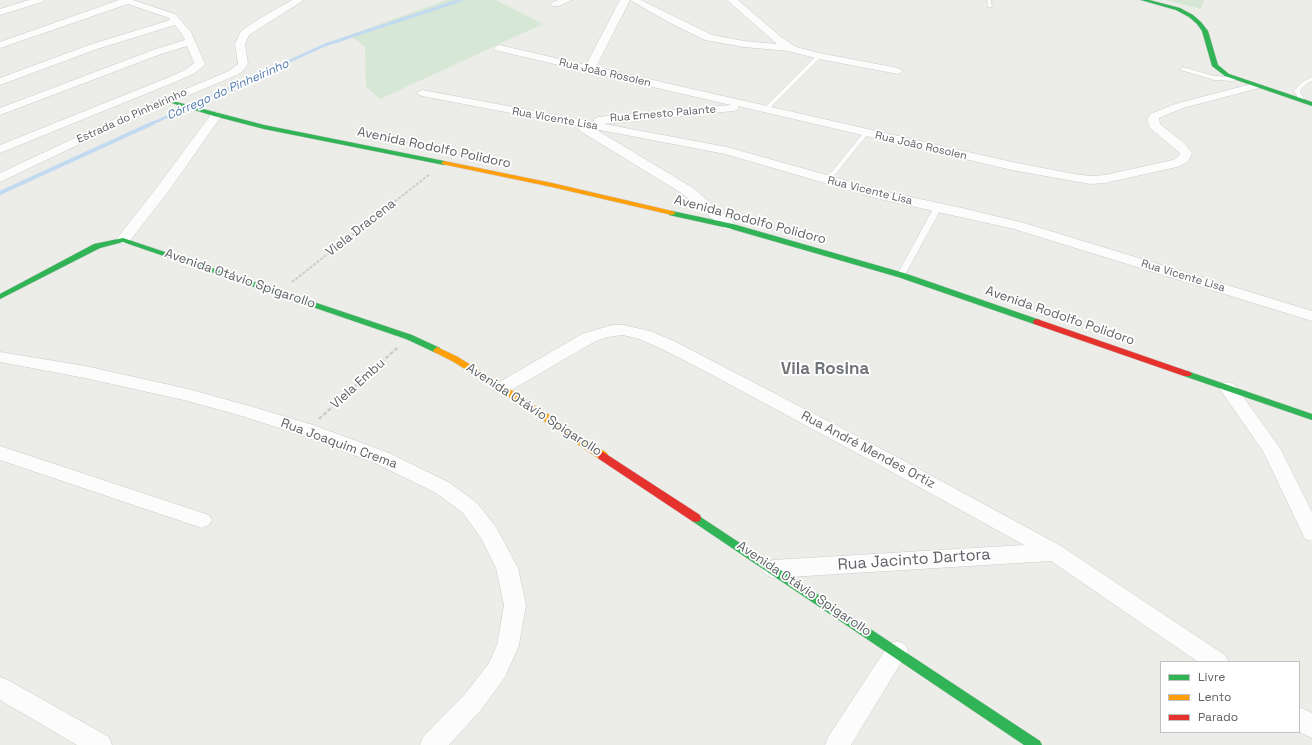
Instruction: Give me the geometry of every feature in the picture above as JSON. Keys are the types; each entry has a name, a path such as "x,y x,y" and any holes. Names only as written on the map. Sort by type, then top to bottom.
{"street":[{"path":"0,12 39,0"},
{"name":"Estrada do Pinheirinho","path":"0,178 48,154 239,69 243,64 240,44 245,33 265,19 299,0"},
{"path":"556,4 567,0"},
{"path":"589,70 625,0"},
{"path":"634,0 709,38 744,44 792,49 819,56 898,71"},
{"path":"732,0 777,39 792,49"},
{"path":"1143,0 1178,9 1191,16 1205,31 1215,66 1234,79 1312,104"},
{"path":"0,45 126,1 172,16 186,32 200,64 189,72 4,148"},
{"path":"0,82 93,48 177,21"},
{"path":"0,112 157,52 190,42"},
{"name":"Rua João Rosolen","path":"499,48 866,133 1012,166 1074,178 1105,179 1177,163 1184,159 1186,153 1180,146 1154,125 1154,116 1179,106 1255,86"},
{"name":"Rua Vicente Lisa","path":"422,93 727,151 827,181 884,196 1020,226 1312,316"},
{"name":"Avenida Rodolfo Polidoro","path":"167,100 216,115 443,164 552,185 730,226 901,275 1312,417"},
{"name":"Rua Ernesto Palante","path":"574,123 747,106"},
{"path":"0,297 96,246 123,240 145,214 216,115"},
{"name":"Rua Ernesto Palante","path":"574,123 683,187 730,226"},
{"path":"4,148 48,154"},
{"name":"Avenida Otávio Spigarollo","path":"123,240 409,337 455,359 502,388 1035,745"},
{"name":"Rua André Mendes Ortiz","path":"502,388 588,338 601,333 612,330 623,330 644,335 668,345 709,366 890,462 1054,552 1216,661"},
{"name":"Rua Joaquim Crema","path":"0,357 85,372 188,395 247,411 307,430 382,458 443,488 470,508 489,534 507,568 515,605 508,645 497,670 472,702 432,745"},
{"path":"1228,388 1271,448 1312,533"},
{"path":"0,453 202,520"},
{"name":"Rua Jacinto Dartora","path":"773,569 1054,552"},
{"path":"837,745 896,652"},
{"path":"0,688 100,745"},
{"path":"1300,719 1312,727"}],"lane":[{"path":"765,110 819,56"},
{"path":"1183,69 1214,78 1234,79"},
{"path":"1302,101 1297,91 1304,83 1312,79"},
{"path":"827,181 866,133"},
{"path":"901,275 938,207"}],"path":[{"name":"Viela Dracena","path":"279,292 443,164"},
{"name":"Viela Embu","path":"307,430 409,337"}],"green space":[{"path":"447,0 496,0 543,24 380,99 366,87 365,47 349,35"},
{"path":"1166,0 1204,0 1201,9"}],"waterway":[{"name":"Córrego do Pinheirinho","path":"151,124 325,45 461,0"},
{"name":"Córrego do Pinheirinho","path":"0,193 153,123"}],"traffic: fast":[{"path":"1143,0 1178,9 1191,16 1199,23 1205,31 1215,66 1227,75 1312,104"},
{"path":"167,100 216,115 264,127 444,163"},
{"path":"672,213 730,226 901,275 1037,322"},
{"path":"0,297 97,246 123,240 409,337 437,350"},
{"path":"1187,374 1312,417"},
{"path":"696,518 1035,745"}],"traffic: slow":[{"path":"444,163 552,185 672,213"},
{"path":"437,350 455,359 502,388 603,456"}],"traffic: jam":[{"path":"1037,322 1187,374"},
{"path":"603,456 696,518"}],"district":[{"name":"Vila Rosina","path":"825,369"}]}
